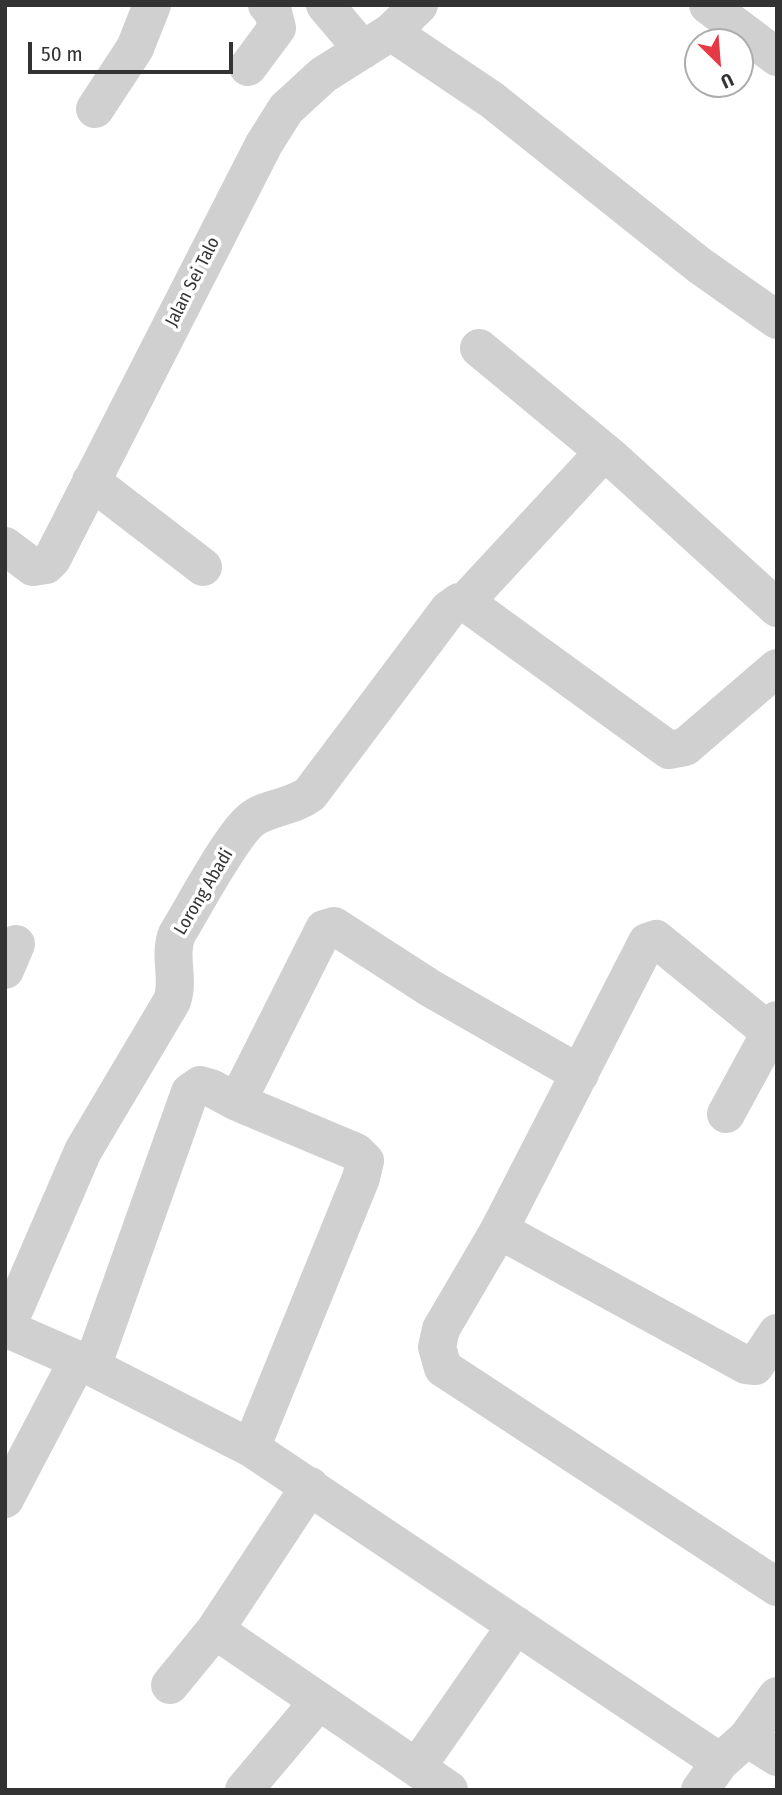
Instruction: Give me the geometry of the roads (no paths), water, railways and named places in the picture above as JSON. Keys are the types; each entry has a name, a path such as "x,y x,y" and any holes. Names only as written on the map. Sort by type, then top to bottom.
{"street":[{"path":"95,109 135,48 152,5"},
{"path":"248,67 277,28 276,19 267,5"},
{"path":"325,5 377,41 492,100 699,265 777,320"},
{"name":"Jalan Sei Talo","path":"5,547 33,567 46,565 52,559 264,144 286,110 323,75 377,41 419,5"},
{"path":"708,5 777,57"},
{"path":"479,348 604,452 777,608"},
{"name":"Lorong Abadi","path":"6,1329 83,1151 172,1001 177,978 173,945 177,934 243,829 262,813 295,805 310,794 457,605 604,452"},
{"path":"91,481 203,567"},
{"path":"457,605 669,750 685,747 777,668"},
{"path":"237,1102 320,932 330,926 580,1074"},
{"path":"726,1114 775,1030 656,939 651,939 499,1230 441,1329 437,1347 443,1368 777,1587"},
{"path":"5,1499 85,1364 190,1092 200,1085 356,1152 365,1161 361,1178 251,1448"},
{"path":"499,1230 746,1365 755,1366 761,1361 777,1333"},
{"path":"6,1329 85,1364 251,1448 516,1625 736,1762 777,1696"},
{"path":"170,1685 215,1630 310,1486"},
{"path":"417,1767 516,1625"},
{"path":"215,1630 449,1790"},
{"path":"243,1790 319,1701"}]}
